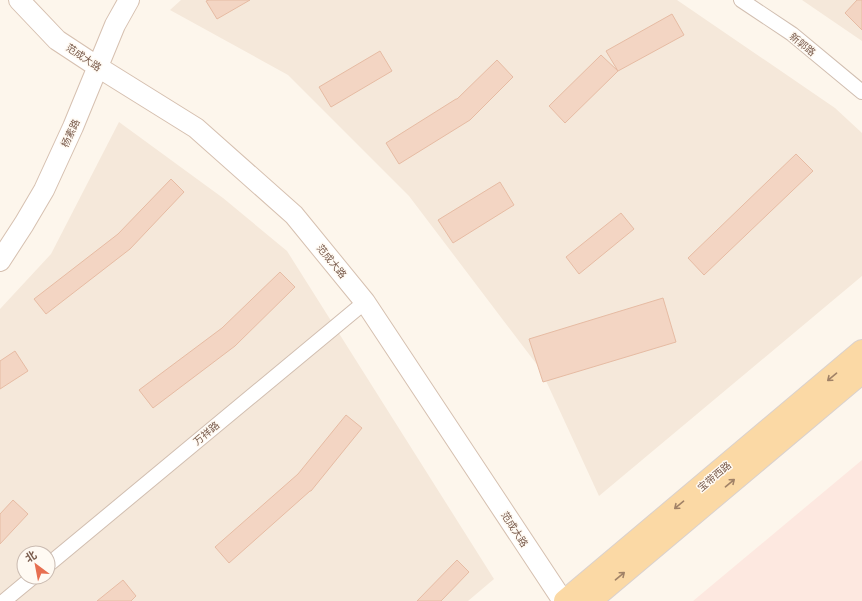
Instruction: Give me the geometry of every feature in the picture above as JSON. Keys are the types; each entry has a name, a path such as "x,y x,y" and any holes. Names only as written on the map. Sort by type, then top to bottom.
{"main road":[{"name":"宝带西路","path":"564,601 862,351"},
{"name":"宝带西路","path":"590,601 862,372"}],"street":[{"name":"范成大路","path":"19,0 57,40 98,68 196,128 294,215 365,302 564,601"},
{"name":"杨素路","path":"0,261 44,190 73,127 115,25 129,0"},
{"name":"新郭路","path":"741,0 792,34 862,92"},
{"name":"万祥路","path":"56,558 365,302"},
{"path":"4,601 23,585"}],"shaded area":[{"path":"181,0 677,0 835,108 862,133 862,276 599,496 541,370 409,196 288,75 170,10"},
{"path":"802,0 862,0 862,41"},
{"path":"119,122 223,198 287,251 494,579 468,601 0,601 0,309 51,254"},
{"path":"862,460 862,601 693,601"}],"building":[{"path":"250,0 217,19 206,1"},
{"path":"857,0 862,0 862,30 845,13"},
{"path":"672,14 684,35 618,71 606,51"},
{"path":"380,51 392,71 331,107 319,87"},
{"path":"601,55 618,71 565,123 549,106"},
{"path":"497,60 513,77 470,120 399,164 386,143 457,99"},
{"path":"796,154 813,171 704,275 688,258"},
{"path":"171,179 184,192 130,249 46,314 34,299 118,234"},
{"path":"500,182 514,205 453,243 438,220"},
{"path":"621,213 634,229 579,274 566,257"},
{"path":"280,272 295,287 235,346 153,408 139,390 222,328"},
{"path":"663,298 676,342 543,382 529,339"},
{"path":"15,351 28,371 0,389 0,361"},
{"path":"346,415 362,428 311,491 229,563 215,547 298,474"},
{"path":"13,500 28,514 0,544 0,514"},
{"path":"457,560 469,572 441,601 417,601"},
{"path":"123,580 136,596 131,601 97,601"}]}
